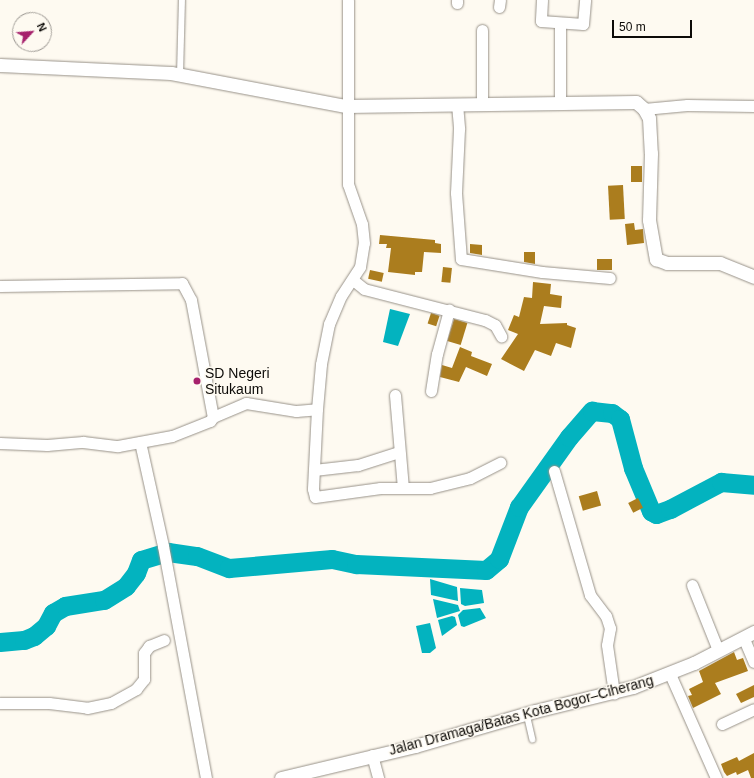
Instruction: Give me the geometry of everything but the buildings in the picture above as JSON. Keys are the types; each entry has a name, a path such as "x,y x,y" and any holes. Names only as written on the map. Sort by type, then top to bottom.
{"street":[{"path":"348,0 346,106 348,184 364,232 363,256 353,280 342,296 329,324 321,364 317,409 313,489 315,496 367,489 437,486 470,478 500,463"},
{"path":"542,0 541,21 583,24 584,0"},
{"path":"560,23 560,102"},
{"path":"482,30 482,103"},
{"path":"0,65 157,72 346,106 630,101 644,109 649,118 651,152 649,220 656,259 667,263 720,263 754,277"},
{"path":"457,104 459,129 456,193 461,258 542,272 610,278"},
{"path":"644,109 686,105 754,106"},
{"path":"353,280 364,289 485,320 495,325 501,336"},
{"path":"0,286 177,281 182,283 191,300 213,417"},
{"path":"431,391 437,354 449,310"},
{"path":"395,395 403,488"},
{"path":"0,443 47,445 83,442 118,446 172,436 210,421 213,417 250,402 296,411 317,409"},
{"path":"140,442 163,546 206,778"},
{"path":"314,470 358,465 399,452"},
{"path":"554,471 590,595 606,616 610,628 607,645 614,692"},
{"path":"692,585 718,650"},
{"path":"749,636 754,662"},
{"name":"Jalan Dramaga/Batas Kota Bogor–Ciherang","path":"281,778 322,772 372,755 415,746 526,714 614,692 670,674 749,636"},
{"path":"0,703 50,703 87,708 111,703 136,689 144,679 144,653 149,646 164,640"},
{"path":"670,674 716,778"},
{"path":"722,724 754,709"},
{"path":"372,755 378,778"}],"lane":[{"path":"180,76 182,0"},
{"path":"526,714 533,739"}],"water":[{"path":"390,309 410,314 398,346 383,342"},
{"path":"430,579 457,587 458,601 431,595"},
{"path":"460,588 482,590 484,603 465,606 461,604"},
{"path":"433,599 458,605 460,611 437,618"},
{"path":"480,608 486,618 464,627 461,626 458,615 463,610"},
{"path":"452,616 455,617 457,625 442,636 438,620"},
{"path":"430,623 436,648 430,653 422,653 416,626"}],"waterway":[{"path":"0,642 24,640 34,636 46,626 53,613 65,606 104,600 126,586 136,573 141,560 168,552 197,556 229,568 332,559 356,564 486,570 499,559 519,507 569,437 592,411 612,413 620,419 633,468 651,511 656,514 670,509 721,482 754,485"}],"place":[{"name":"SD Negeri Situkaum","path":"197,381"}]}
